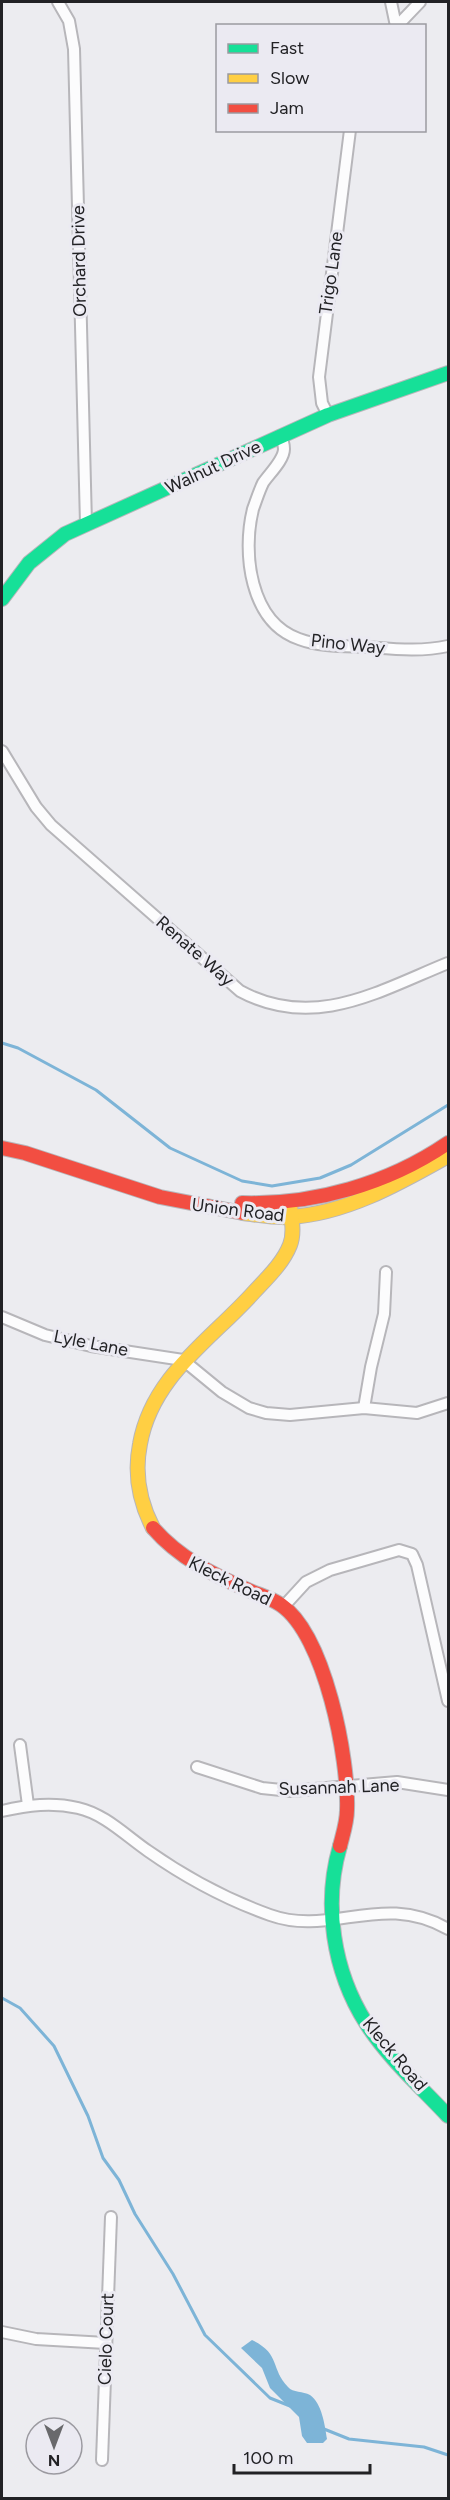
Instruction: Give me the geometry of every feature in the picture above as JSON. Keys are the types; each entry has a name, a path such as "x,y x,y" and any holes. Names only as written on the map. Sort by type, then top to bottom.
{"street":[{"name":"Orchard Drive","path":"58,2 69,21 74,49 86,524"},
{"path":"391,2 396,24"},
{"path":"398,24 420,2"},
{"name":"Trigo Lane","path":"328,415 322,403 319,377 350,132"},
{"name":"Walnut Drive","path":"2,599 14,576 33,557 65,534 328,415 448,373"},
{"name":"Pino Way","path":"280,436 285,448 262,486 253,510 250,530 249,552 253,580 260,602 269,619 281,631 317,644 408,650 448,646"},
{"name":"Renate Way","path":"2,751 36,807 51,825 240,991 258,1000 278,1006 310,1009 351,1003 448,963"},
{"name":"Union Road","path":"291,1210 352,1190 448,1143"},
{"name":"Union Road","path":"2,1148 25,1153 170,1202 218,1210 324,1211 357,1200 448,1156"},
{"name":"Kleck Road","path":"291,1210 290,1245 283,1258 236,1314 183,1360 149,1409 137,1459 139,1486 150,1523 159,1537 188,1562 284,1606 310,1640 327,1689 347,1785 347,1812 333,1874 334,1919 339,1958 347,1987 367,2025 448,2116"},
{"path":"364,1408 384,1314 386,1272"},
{"name":"Lyle Lane","path":"2,1317 45,1335 91,1346 183,1360"},
{"path":"183,1360 222,1392 249,1408 266,1413 290,1415 364,1408 417,1413 448,1403"},
{"path":"284,1606 306,1582 330,1570 399,1550 412,1554 417,1565 448,1701"},
{"path":"20,1745 28,1805"},
{"name":"Susannah Lane","path":"197,1767 262,1788 291,1791 396,1782 448,1790"},
{"path":"2,1811 28,1805 52,1804 81,1808 109,1821 177,1870 273,1917 304,1921 381,1912 408,1913 436,1922 448,1929"},
{"name":"Cielo Court","path":"102,2460 111,2217"},
{"path":"2,2332 36,2339 106,2343"}],"water":[{"path":"252,2340 261,2345 271,2356 282,2380 288,2387 310,2395 317,2403 327,2439 323,2443 307,2443 302,2436 299,2417 270,2388 262,2368 241,2348"}],"waterway":[{"path":"2,1043 18,1048 96,1090 170,1148 242,1181 272,1186 320,1178 351,1165 448,1105"},
{"path":"2,1998 20,2008 54,2046 88,2116 103,2158 119,2180 135,2214 173,2274 205,2335 270,2398 290,2406"},
{"path":"324,2429 349,2439 424,2447 448,2455"}],"traffic: fast":[{"path":"2,599 29,563 65,534 328,415 448,373"},
{"path":"340,1846 332,1891 332,1914 334,1937 346,1982 355,2003 375,2036 394,2060 448,2116"}],"traffic: slow":[{"path":"243,1213 283,1217 310,1215 331,1210 372,1196 448,1156"},
{"path":"153,1528 144,1508 138,1477 138,1455 147,1420 157,1398 185,1360 237,1310 283,1258 292,1235 290,1204"}],"traffic: jam":[{"path":"242,1203 296,1200 350,1189 401,1170 448,1143"},
{"path":"2,1148 25,1153 160,1197 243,1213"},
{"path":"153,1528 185,1557 222,1578 269,1598 281,1605 297,1620 322,1670 339,1731 347,1788 347,1814 340,1846"}]}
